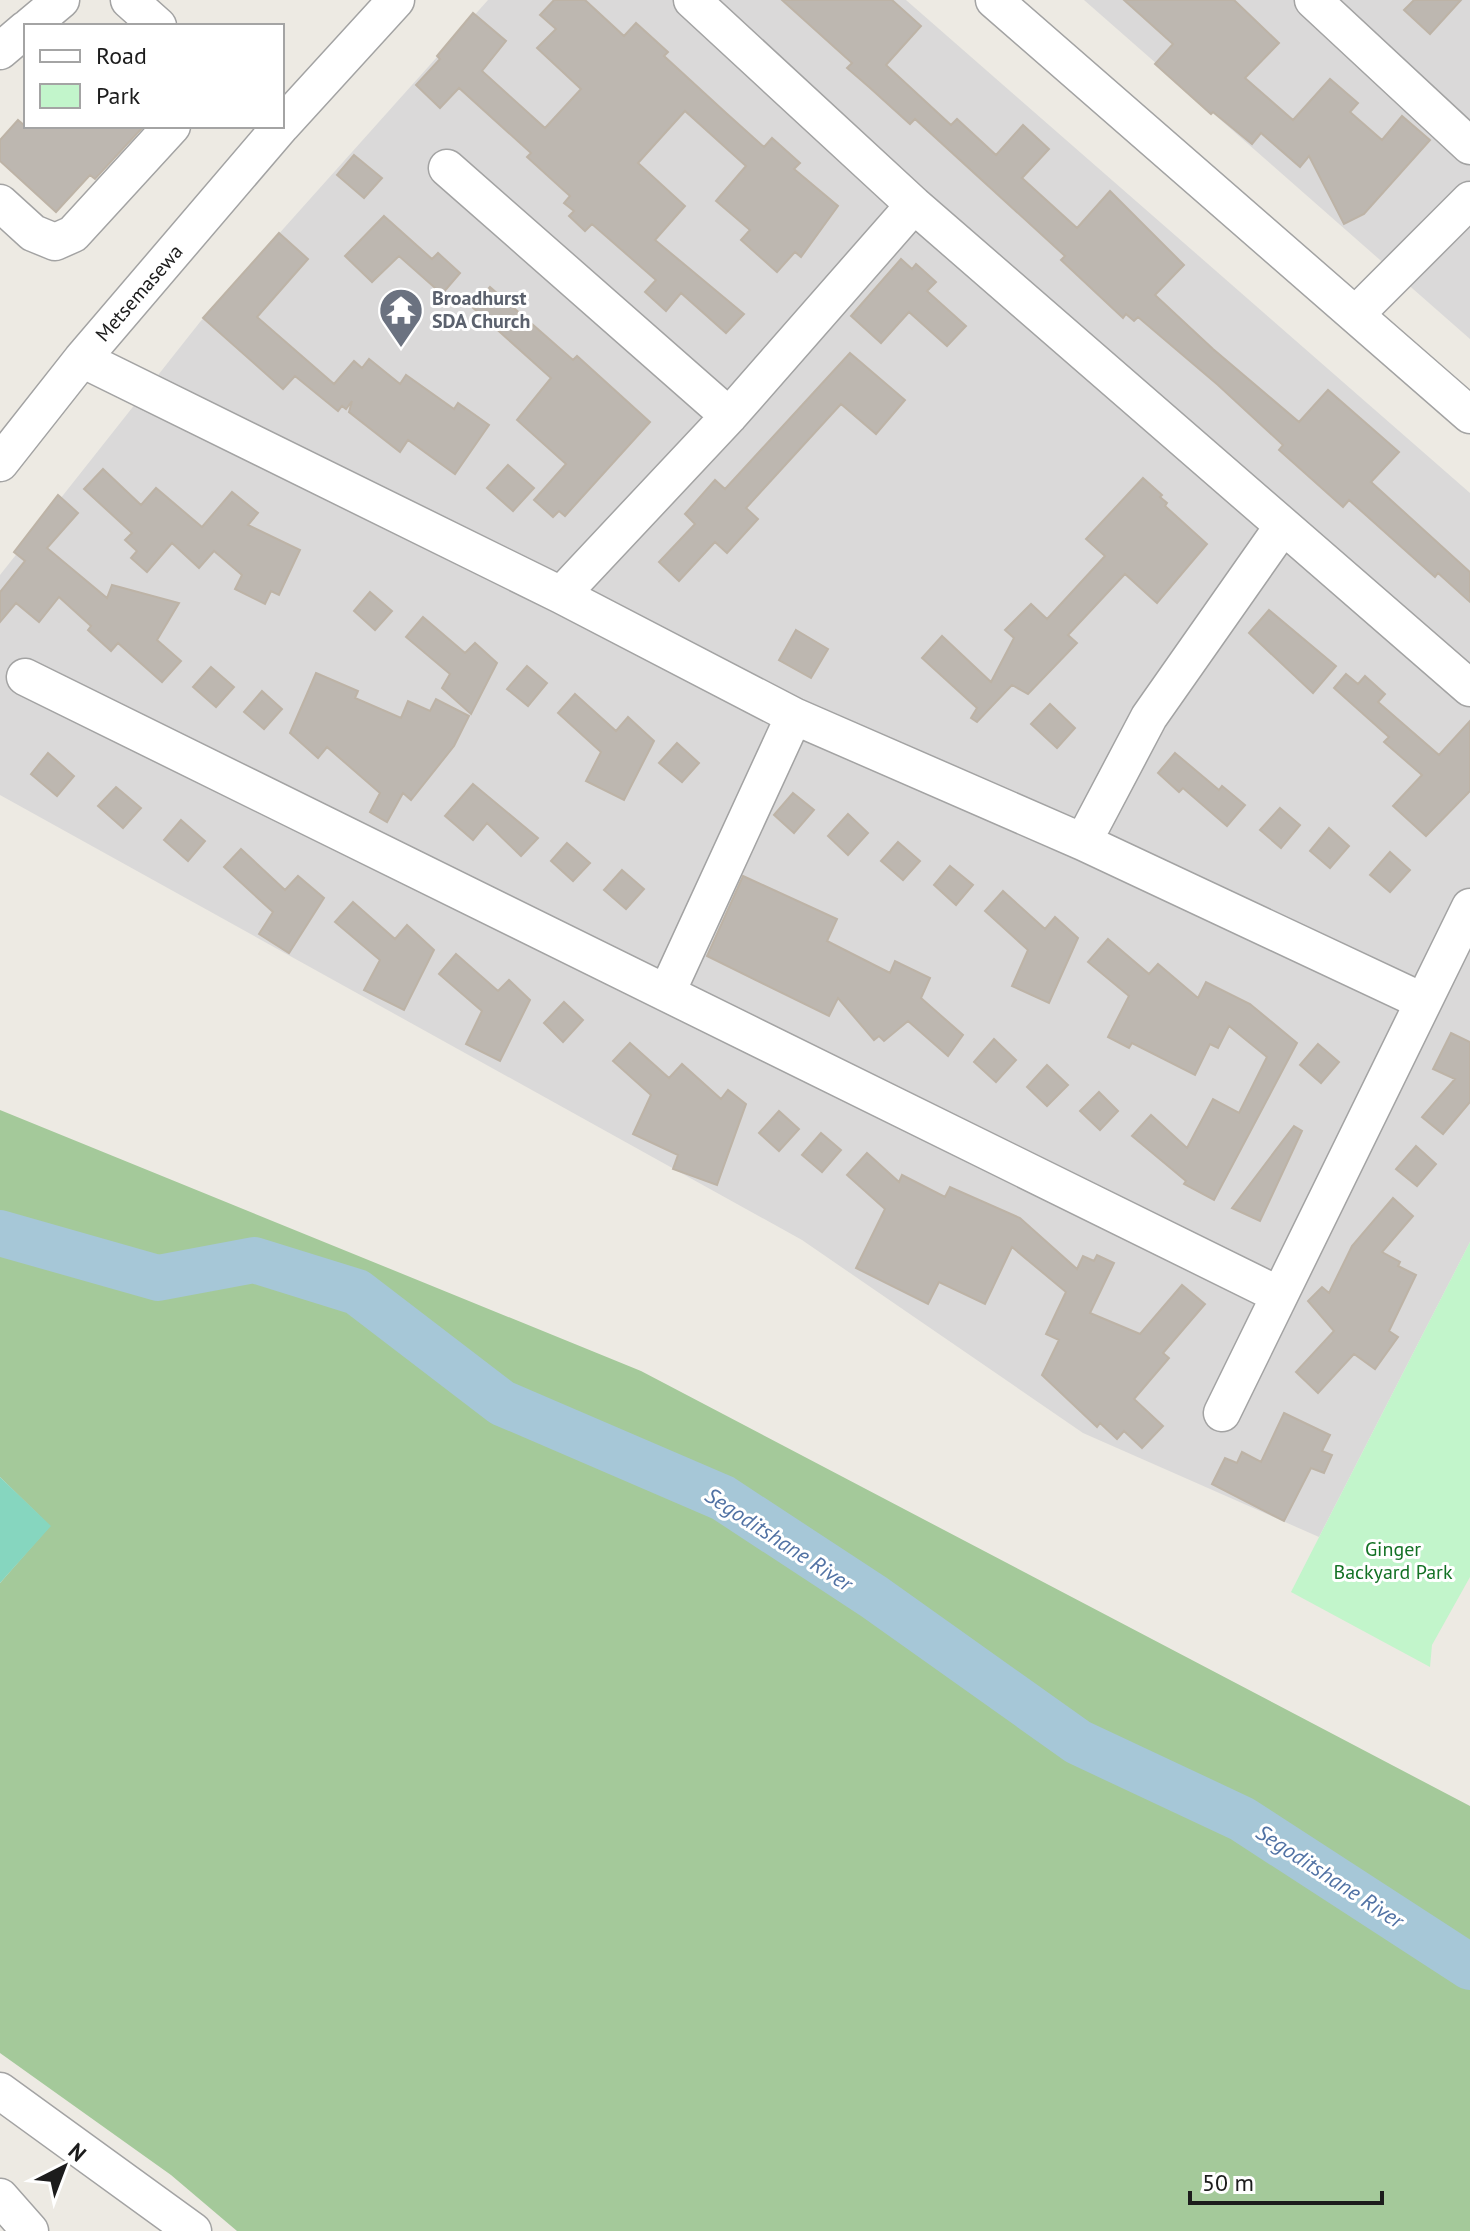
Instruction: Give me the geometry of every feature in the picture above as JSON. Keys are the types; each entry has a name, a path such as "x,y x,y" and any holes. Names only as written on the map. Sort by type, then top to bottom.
{"street":[{"path":"33,24 61,0"},
{"path":"129,0 156,24"},
{"name":"Metsemasewa","path":"284,121 396,0"},
{"path":"692,0 914,205 1470,688"},
{"path":"994,0 1470,415"},
{"path":"1313,0 1470,146"},
{"path":"0,51 24,31"},
{"path":"0,203 33,233 55,242 73,234 170,128"},
{"name":"Metsemasewa","path":"0,463 82,359 277,128"},
{"path":"447,168 729,416"},
{"path":"1356,314 1470,200"},
{"path":"561,595 729,416 914,205"},
{"path":"82,359 561,595 794,716 1083,842 1422,1001"},
{"path":"1083,842 1149,717 1283,526"},
{"path":"25,677 1279,1295"},
{"path":"667,992 794,716"},
{"path":"1222,1413 1470,907"},
{"path":"0,2091 193,2231"},
{"path":"0,2197 30,2231"}],"shaded area":[{"path":"488,0 906,0 1470,493 1470,1242 1319,1537 1083,1433 802,1240 0,795 0,575 200,322"},
{"path":"1084,0 1470,0 1470,339"}],"green space":[{"path":"0,1110 641,1371 1470,1806 1470,2231 237,2231 171,2175 0,2053 0,1583 50,1526 0,1477"},
{"name":"Ginger Backyard Park","path":"1470,1242 1470,1577 1432,1645 1430,1667 1291,1592"},
{"path":"0,1477 51,1526 0,1583"}],"building":[{"path":"554,0 585,0 624,36 636,23 668,52 664,56 764,147 772,138 800,163 794,169 838,206 801,257 795,252 777,272 741,240 750,230 716,201 746,166 685,111 638,163 685,206 655,240 744,314 726,333 681,293 666,311 645,292 656,280 592,224 585,231 569,216 574,211 564,203 570,196 527,157 531,153 459,88 440,108 416,85 440,59 437,56 473,13 506,41 482,71 545,128 581,89 537,48 556,29 540,15"},
{"path":"782,0 892,0 921,26 886,65 951,125 957,119 996,155 1023,125 1049,149 1022,178 1077,228 1110,191 1184,265 1155,295 1213,349 1299,422 1328,390 1399,452 1371,482 1470,572 1470,602 1438,573 1435,577 1349,500 1343,507 1279,450 1283,445 1138,317 1134,321 1126,314 1123,318 1061,260 1065,256 915,119 910,124 847,68 852,63"},
{"path":"1124,0 1234,0 1279,43 1245,78 1293,120 1330,79 1358,103 1350,112 1382,140 1402,116 1430,140 1364,214 1344,224 1309,156 1300,167 1261,133 1252,144 1213,112 1211,114 1155,64 1173,44"},
{"path":"1414,0 1461,0 1430,34 1404,10"},
{"path":"18,120 24,128 142,128 95,179 90,175 56,212 0,161 0,140"},
{"path":"354,155 382,178 364,198 337,175"},
{"path":"384,216 432,259 438,253 460,273 442,294 399,256 372,282 345,256"},
{"path":"279,233 308,259 257,317 334,384 354,361 362,368 369,359 400,384 406,375 454,409 458,403 489,425 455,474 408,440 400,452 349,412 352,401 346,409 342,406 338,411 295,376 283,389 203,318"},
{"path":"901,259 912,269 916,264 936,282 927,291 966,326 947,346 909,312 881,343 851,316"},
{"path":"490,287 573,360 577,356 650,422 565,516 559,511 553,517 534,500 566,464 517,420 551,378 472,307"},
{"path":"850,353 905,400 876,434 841,404 746,508 758,519 727,553 715,542 679,581 659,562 695,524 685,514 715,480 725,489"},
{"path":"508,465 534,488 513,511 487,488"},
{"path":"103,469 141,505 156,488 202,527 232,492 258,513 248,525 300,550 279,595 271,591 265,604 235,589 242,575 214,551 199,568 172,543 147,572 131,558 137,551 125,540 132,533 84,489"},
{"path":"1143,478 1162,495 1160,497 1167,503 1165,506 1207,544 1157,603 1125,574 1068,635 1077,643 1028,694 1012,685 977,722 971,718 977,708 922,658 942,636 991,682 1014,638 1005,630 1031,604 1047,619 1105,556 1086,539"},
{"path":"58,495 78,513 47,548 107,598 112,585 179,603 157,640 181,661 162,682 118,643 111,651 88,630 91,626 59,597 39,622 16,603 0,622 0,592 25,561 14,552"},
{"path":"370,592 392,611 375,630 354,611"},
{"path":"1269,610 1336,666 1313,693 1249,633"},
{"path":"423,617 465,653 475,643 497,663 471,714 442,688 450,674 406,637"},
{"path":"796,630 828,649 811,678 779,660"},
{"path":"527,666 547,683 528,706 507,689"},
{"path":"211,667 234,687 216,707 193,687"},
{"path":"316,673 358,691 355,698 401,718 408,701 430,711 436,699 469,716 454,746 411,800 403,793 387,822 370,812 380,793 327,747 318,758 290,733"},
{"path":"1346,674 1358,684 1365,676 1385,694 1378,702 1439,755 1470,721 1470,791 1426,836 1393,806 1422,775 1384,742 1389,737 1334,688"},
{"path":"262,691 282,709 264,729 244,712"},
{"path":"575,694 616,731 628,717 654,741 624,800 586,781 601,752 558,713"},
{"path":"1050,704 1075,728 1057,748 1031,724"},
{"path":"677,743 699,763 682,782 659,763"},
{"path":"48,753 74,776 57,796 31,774"},
{"path":"1175,753 1219,790 1222,786 1245,805 1227,826 1183,788 1179,792 1158,773"},
{"path":"473,784 538,838 521,856 487,823 473,840 445,816"},
{"path":"116,787 141,808 123,828 98,806"},
{"path":"793,793 814,810 794,833 774,815"},
{"path":"1280,808 1300,825 1281,848 1260,830"},
{"path":"848,814 868,833 848,855 828,836"},
{"path":"181,820 205,841 188,861 164,840"},
{"path":"1329,828 1349,846 1330,868 1310,851"},
{"path":"898,842 920,861 903,880 881,861"},
{"path":"567,843 590,863 573,881 551,861"},
{"path":"241,849 285,890 298,876 324,898 289,953 259,934 273,912 224,867"},
{"path":"1390,852 1410,870 1390,892 1370,875"},
{"path":"950,866 973,885 956,905 934,885"},
{"path":"622,870 644,889 626,909 604,890"},
{"path":"743,876 837,919 827,941 890,973 895,961 930,978 921,998 963,1035 948,1056 908,1021 884,1041 879,1036 874,1040 838,998 829,1016 707,956"},
{"path":"1003,891 1045,929 1055,917 1078,938 1049,1003 1012,986 1028,950 985,911"},
{"path":"353,902 395,939 407,925 434,950 404,1010 364,990 380,960 335,922"},
{"path":"1108,939 1149,974 1158,964 1198,998 1206,982 1250,1004 1297,1043 1214,1200 1184,1184 1186,1181 1132,1136 1151,1115 1187,1148 1213,1099 1239,1113 1267,1057 1229,1026 1218,1048 1210,1044 1195,1075 1132,1043 1129,1048 1108,1037 1129,996 1088,962"},
{"path":"456,954 498,991 509,980 530,1000 500,1061 466,1044 482,1011 439,974"},
{"path":"564,1002 583,1020 563,1042 544,1023"},
{"path":"1451,1033 1470,1042 1470,1102 1443,1134 1422,1117 1455,1079 1433,1069"},
{"path":"994,1039 1016,1060 996,1082 974,1062"},
{"path":"630,1043 669,1078 682,1064 721,1099 728,1090 746,1104 717,1185 673,1169 678,1155 633,1134 651,1095 613,1061"},
{"path":"1318,1044 1339,1062 1321,1083 1300,1065"},
{"path":"1047,1065 1068,1085 1047,1106 1027,1087"},
{"path":"1099,1092 1118,1111 1100,1130 1080,1111"},
{"path":"779,1111 799,1129 779,1151 759,1133"},
{"path":"1294,1126 1302,1131 1260,1221 1232,1208"},
{"path":"821,1133 841,1150 822,1172 802,1155"},
{"path":"1416,1146 1436,1164 1417,1186 1396,1169"},
{"path":"867,1153 899,1182 902,1175 945,1197 950,1187 1020,1218 1077,1269 1083,1256 1094,1261 1097,1255 1114,1263 1090,1313 1140,1334 1182,1285 1205,1304 1163,1353 1169,1358 1134,1399 1163,1426 1142,1448 1124,1431 1117,1439 1100,1423 1097,1427 1042,1375 1059,1340 1046,1334 1066,1292 1012,1247 985,1304 939,1282 928,1304 856,1268 885,1209 847,1175"},
{"path":"1393,1198 1413,1216 1382,1252 1400,1262 1398,1266 1416,1275 1389,1331 1398,1337 1375,1369 1354,1354 1318,1393 1296,1372 1334,1331 1308,1301 1322,1287 1329,1293 1352,1246"},
{"path":"1284,1413 1330,1435 1322,1451 1332,1455 1324,1473 1311,1468 1284,1521 1212,1484 1225,1458 1237,1463 1242,1452 1261,1462"}],"waterway":[{"name":"Segoditshane River","path":"0,1233 158,1278 254,1260 357,1292 502,1403 723,1498 874,1597 1078,1742 1242,1819 1470,1967"}],"place":[{"name":"Broadhurst SDA Church","path":"401,349"}]}
